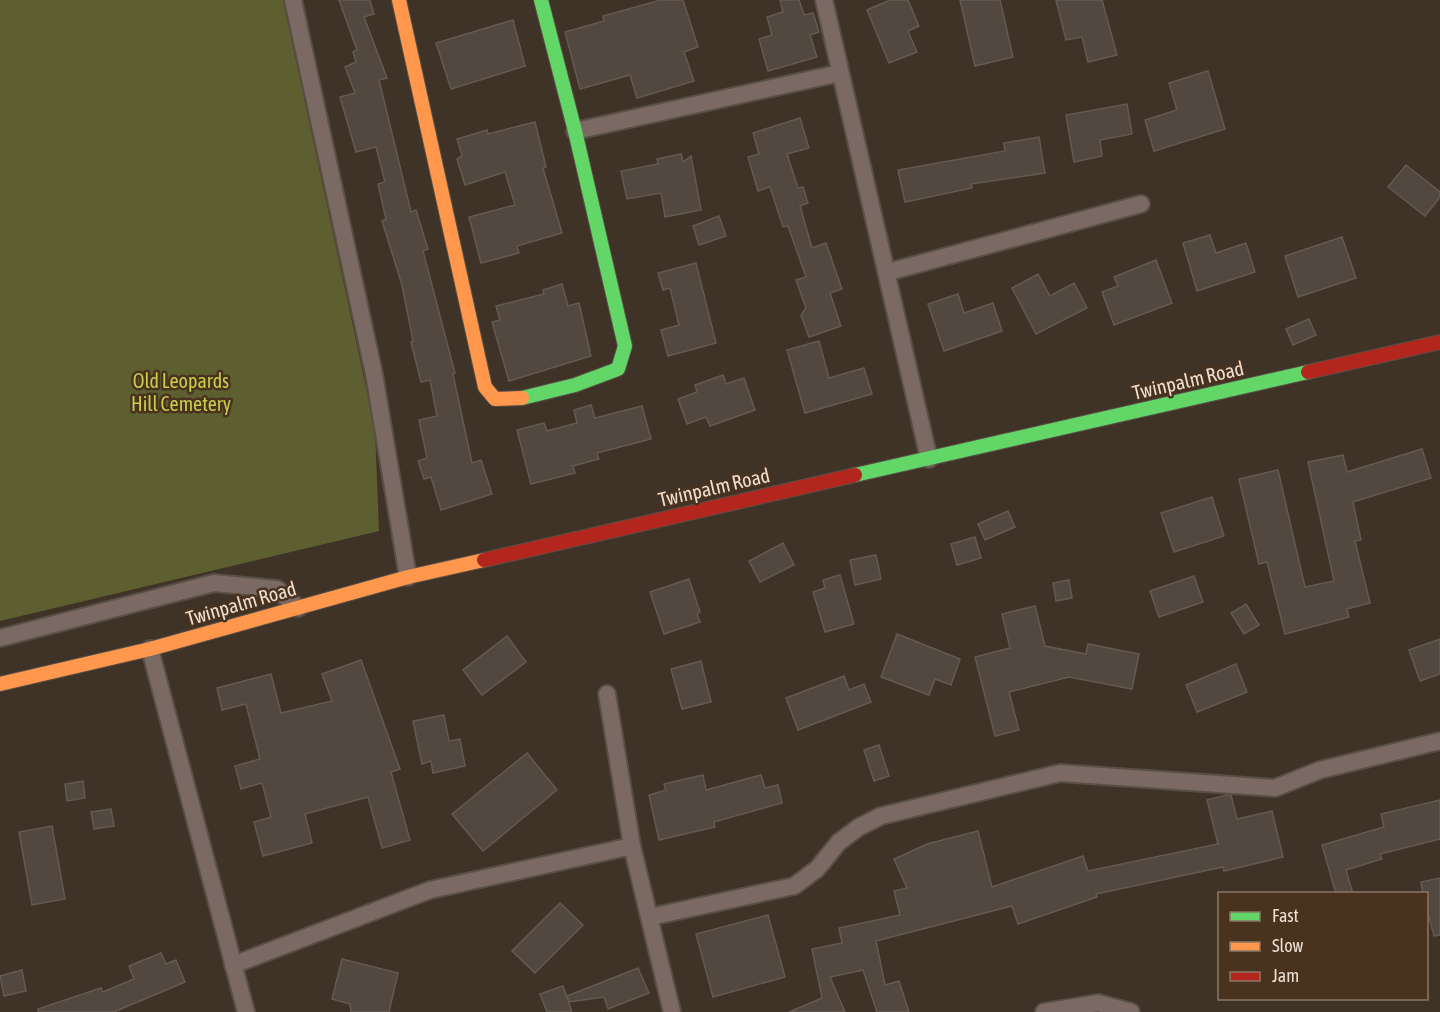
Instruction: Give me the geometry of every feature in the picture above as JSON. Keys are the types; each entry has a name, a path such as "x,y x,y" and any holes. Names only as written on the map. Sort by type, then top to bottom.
{"main road":[{"path":"404,1 485,387 495,399 510,400 602,377 618,369 625,346 575,130 540,0"},
{"name":"Twinpalm Road","path":"0,684 150,649 408,577 1440,342"}],"street":[{"path":"293,0 374,374 408,577"},
{"path":"824,0 929,459"},
{"path":"575,130 840,73"},
{"path":"888,272 1141,204"},
{"path":"0,638 214,583 277,589 298,608"},
{"path":"150,649 246,1012"},
{"path":"607,694 632,846 672,1012"},
{"path":"650,917 794,886 817,869 839,842 859,827 881,816 1060,772 1275,788 1320,770 1440,741"},
{"path":"233,965 430,890 632,846"},
{"path":"1044,1012 1098,1003 1131,1012"}],"green space":[{"name":"Old Leopards Hill Cemetery","path":"0,0 283,0 375,429 379,531 0,621"}],"building":[{"path":"339,0 370,0 374,14 364,17 387,78 379,80 411,212 416,210 428,249 423,251 455,373 453,374 472,463 481,460 492,494 441,510 431,477 424,479 418,461 427,458 419,420 437,416 430,380 421,382 411,342 413,341 402,285 382,221 386,219 378,184 385,182 376,147 356,152 340,97 355,93 345,67 356,62 353,52 357,50"},
{"path":"661,0 683,0 698,47 684,52 694,81 637,98 630,75 580,89 565,32 604,21 603,16"},
{"path":"780,0 799,0 804,15 813,13 819,32 810,35 817,57 768,71 759,39 772,35 767,17 783,12"},
{"path":"890,0 908,0 919,26 908,31 917,52 889,63 867,10"},
{"path":"960,0 1000,0 1013,57 975,66"},
{"path":"1056,0 1102,0 1117,55 1088,62 1082,37 1066,40"},
{"path":"513,20 525,66 451,89 436,43"},
{"path":"1208,71 1225,129 1154,151 1145,120 1177,110 1169,83"},
{"path":"1127,104 1132,134 1100,140 1102,156 1074,162 1066,115"},
{"path":"800,118 809,148 787,154 798,188 803,187 808,203 800,206 812,248 826,243 842,289 830,293 841,326 809,337 801,315 806,308 796,280 806,277 788,226 783,227 770,187 758,191 748,157 759,154 753,133"},
{"path":"535,122 546,167 543,168 562,233 517,246 519,253 481,263 469,217 515,205 505,172 465,185 457,159 462,156 457,139 487,130 488,134"},
{"path":"1039,137 1045,173 971,184 972,188 905,202 898,170 1005,151 1004,143"},
{"path":"681,154 683,162 691,156 701,210 665,217 661,193 627,199 621,171 658,164 657,159"},
{"path":"1406,165 1440,192 1440,197 1425,216 1388,187"},
{"path":"719,216 726,236 699,245 693,226"},
{"path":"1210,235 1216,253 1246,243 1255,272 1197,291 1183,243"},
{"path":"1342,237 1356,278 1298,297 1285,256"},
{"path":"1156,260 1172,303 1114,325 1102,292 1118,286 1114,277"},
{"path":"696,263 716,343 668,356 661,330 679,325 670,288 663,290 658,273"},
{"path":"1038,274 1050,296 1074,283 1087,308 1036,334 1012,288"},
{"path":"562,284 568,306 579,303 591,356 509,381 492,322 500,320 496,306 544,294 543,290"},
{"path":"958,294 964,313 993,303 1002,331 944,351 928,304"},
{"path":"1309,319 1316,335 1293,345 1286,329"},
{"path":"819,341 829,378 864,368 872,394 805,413 787,350"},
{"path":"723,375 726,384 744,378 755,410 710,426 706,417 687,424 678,399 697,392 695,385"},
{"path":"591,405 595,418 642,406 651,439 597,453 599,459 573,466 575,473 531,484 517,430 544,423 547,431 577,423 574,410"},
{"path":"1422,449 1431,478 1353,502 1361,540 1355,541 1370,603 1347,609 1349,617 1285,634 1267,562 1259,564 1239,479 1278,470 1305,587 1334,581 1308,462 1343,455 1347,472"},
{"path":"1212,497 1224,536 1174,552 1161,513"},
{"path":"1008,511 1015,527 985,540 978,524"},
{"path":"975,537 981,558 957,565 951,544"},
{"path":"783,543 794,565 760,582 749,561"},
{"path":"876,555 881,579 855,585 850,560"},
{"path":"840,575 854,624 825,632 813,592 825,588 823,580"},
{"path":"1194,576 1203,602 1159,617 1150,591"},
{"path":"689,579 700,612 697,614 700,622 664,634 650,592"},
{"path":"1069,580 1072,598 1056,601 1053,583"},
{"path":"1246,604 1259,625 1244,634 1231,613"},
{"path":"1035,606 1045,646 1086,654 1088,644 1139,654 1132,689 1069,677 1009,692 1019,730 995,736 975,657 1010,648 1002,614"},
{"path":"897,634 960,659 951,685 935,679 929,695 881,677"},
{"path":"507,636 526,662 482,695 463,670"},
{"path":"1440,639 1440,674 1420,681 1409,650"},
{"path":"361,660 400,769 391,772 410,840 382,848 368,797 305,814 312,843 263,856 254,822 271,817 262,783 241,789 235,766 260,759 246,704 222,710 217,688 271,674 281,713 332,701 322,674"},
{"path":"701,661 711,702 682,709 671,669"},
{"path":"1236,664 1247,692 1197,712 1186,685"},
{"path":"844,676 849,690 864,684 871,702 798,730 786,698"},
{"path":"444,715 449,741 460,739 465,766 433,773 431,761 422,764 413,721"},
{"path":"879,745 889,776 874,781 864,750"},
{"path":"527,753 557,790 483,851 452,814"},
{"path":"703,775 706,790 761,775 765,788 778,785 782,803 714,822 715,827 659,840 649,795 666,790 664,784"},
{"path":"83,781 85,798 67,801 65,784"},
{"path":"1231,795 1237,819 1272,811 1283,857 1224,871 1223,867 1096,894 1097,897 1018,924 1012,906 876,941 885,985 899,981 909,1012 877,1012 863,970 830,977 845,1012 789,1012 822,998 812,949 842,943 839,928 900,915 894,891 907,888 894,859 927,844 978,831 992,887 1083,856 1088,871 1218,844 1207,800"},
{"path":"1440,800 1440,839 1380,854 1382,859 1346,870 1352,892 1335,892 1322,845 1384,827 1381,814"},
{"path":"111,809 114,826 94,829 91,812"},
{"path":"52,826 65,899 32,905 19,832"},
{"path":"1440,878 1440,935 1434,936 1428,914 1428,892 1423,892 1421,882"},
{"path":"560,903 583,925 535,973 512,951"},
{"path":"768,915 785,977 713,997 696,934"},
{"path":"161,953 166,964 176,960 185,982 114,1012 38,1012 38,1009 101,988 103,992 134,979 129,966"},
{"path":"342,959 398,973 389,1012 351,1012 350,1004 332,999"},
{"path":"638,968 649,993 608,1009 604,997 569,1002 567,996"},
{"path":"22,970 26,991 4,996 0,976"},
{"path":"563,986 572,1012 547,1012 540,994"}],"traffic: fast":[{"path":"522,398 575,385 618,369 625,346 575,131 541,0"},
{"path":"855,475 1308,372"}],"traffic: slow":[{"path":"399,0 485,387 495,399 522,398"},
{"path":"0,684 150,649 408,577 484,560"}],"traffic: jam":[{"path":"1308,372 1440,342"},
{"path":"484,560 855,475"}]}
